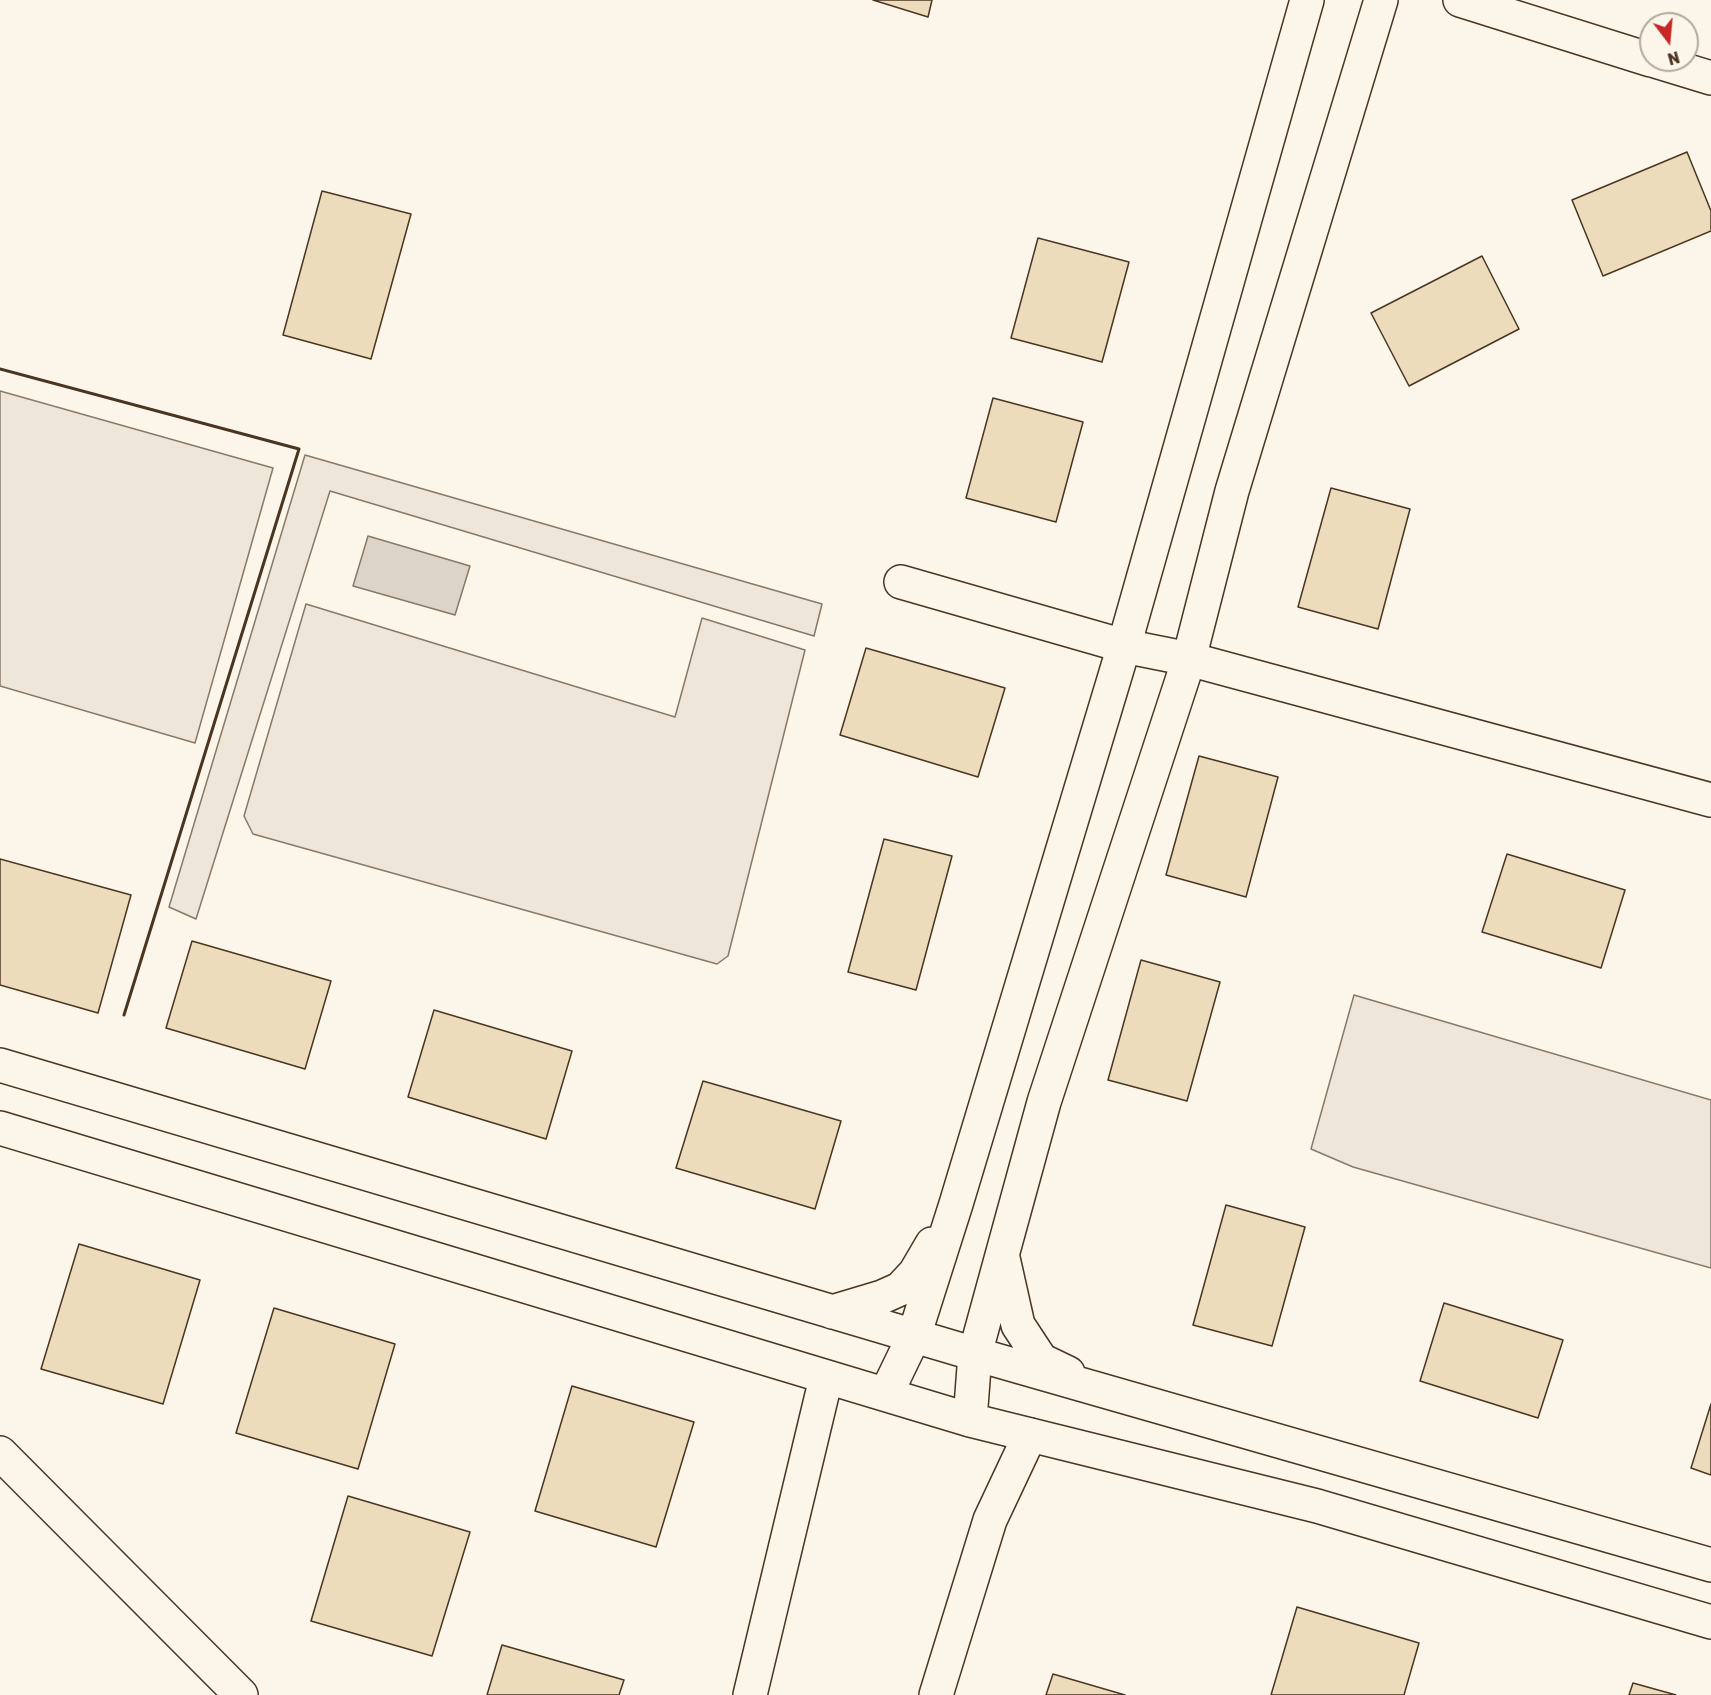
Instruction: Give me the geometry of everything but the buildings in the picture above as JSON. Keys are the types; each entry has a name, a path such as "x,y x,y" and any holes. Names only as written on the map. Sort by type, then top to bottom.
{"main road":[{"path":"886,1394 914,1336 956,1204 1124,646 1307,0"},
{"path":"970,1420 975,1354 1044,1102 1189,659 1232,491 1381,0"},
{"path":"1460,0 1639,56"},
{"path":"1691,72 1711,78"},
{"path":"901,582 1124,646 1189,659 1711,800"},
{"path":"0,1065 975,1354 1711,1565"},
{"path":"0,1128 970,1420 1317,1506 1711,1622"},
{"path":"832,1312 882,1297 900,1289 915,1273 956,1204"},
{"path":"1002,1256 1018,1325 1041,1360 1108,1392"},
{"path":"750,1695 826,1378"},
{"path":"936,1695 990,1520 1030,1435"},
{"path":"0,1453 241,1695"}],"shaded area":[{"path":"0,391 273,468 195,743 0,686"},
{"path":"305,455 822,604 814,636 330,491 196,919 169,907"},
{"path":"368,536 470,566 455,615 353,586"},
{"path":"306,604 675,717 702,618 805,650 728,956 717,964 253,834 244,816"},
{"path":"1354,995 1711,1100 1711,1268 1353,1167 1311,1149"}],"wall":[{"path":"0,369 299,449 124,1015"}]}
